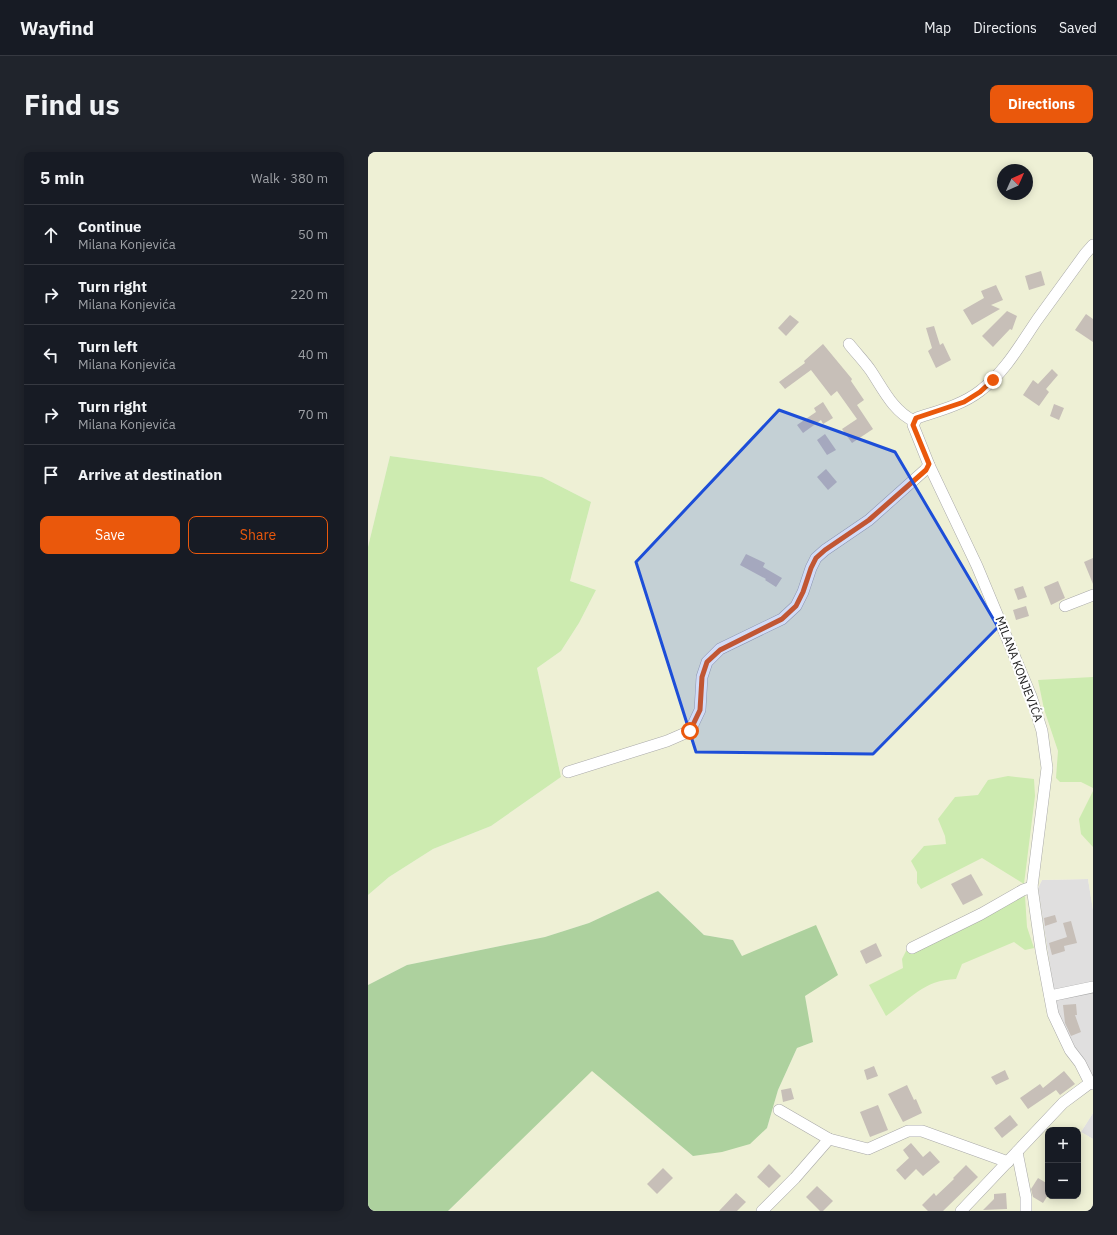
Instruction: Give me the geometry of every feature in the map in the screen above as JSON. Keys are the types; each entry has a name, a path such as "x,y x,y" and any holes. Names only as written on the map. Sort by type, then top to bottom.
{"street":[{"path":"849,344 871,370 886,397 909,419 914,421 916,418 964,402 980,392 1006,367 1037,320 1093,245"},
{"name":"MILANA KONJEVIĆA","path":"914,421 913,425 929,464 977,566 1031,696 1042,731 1047,768 1032,887 1041,950 1053,1014 1070,1050 1092,1083"},
{"path":"568,772 668,741 690,731 700,710 702,677 707,662 720,650 782,619 796,606 816,558 825,550 869,520 926,470 929,464"},
{"path":"1066,606 1093,595"},
{"path":"912,948 982,914 1023,890 1032,887"},
{"path":"1050,996 1093,987"},
{"path":"961,1211 1063,1103 1092,1083"},
{"path":"779,1110 829,1139 868,1149 908,1131 922,1131 1008,1162"},
{"path":"762,1211 795,1178 829,1139"},
{"path":"1017,1152 1026,1197 1026,1211"}],"highlighted area":[{"path":"779,410 895,452 998,627 873,754 696,752 636,562"}],"shaded area":[{"path":"1088,879 1093,910 1093,1082 1059,1036 1038,888 1042,880"},
{"path":"1093,1113 1093,1139 1081,1132"}],"green space":[{"path":"368,152 1093,152 1093,910 1088,879 1042,880 1038,888 1053,985 1043,987 1093,1082 1093,1113 1081,1132 1093,1139 1093,1211 448,1211 592,1070 693,1156 767,1128 778,1090 797,1048 812,1042 805,996 742,956 733,940 704,935 658,891 589,923 545,937 407,965 368,985 368,895 389,877 433,849 491,826 561,777 537,668 561,651 579,623 596,590 570,581 591,502 542,477 390,456 368,547"},
{"path":"390,456 542,477 591,502 570,581 596,590 579,623 561,651 537,668 561,777 491,826 433,849 389,877 368,895 368,547"},
{"path":"1093,677 1093,788 1081,782 1060,782 1056,778 1058,751 1044,709 1038,680"},
{"path":"1008,776 1034,779 1035,796 1024,884 982,858 921,889 917,883 917,872 911,861 924,846 946,844 945,836 938,819 955,797 978,795 988,780"},
{"path":"1093,791 1093,847 1081,834 1079,819"},
{"path":"658,891 704,935 733,940 742,956 816,925 838,975 805,996 813,1042 797,1048 778,1090 767,1128 750,1144 722,1152 693,1156 592,1071 448,1211 368,1211 368,985 407,965 545,937 589,923"},
{"path":"1025,896 1027,927 1034,948 1025,950 1014,942 962,964 956,979 945,980 926,987 886,1016 869,985 903,968 902,959 906,951"}],"building":[{"path":"1041,271 1045,285 1029,290 1025,276"},
{"path":"996,285 1003,300 991,305 1000,309 972,325 963,310 984,298 981,291"},
{"path":"1007,311 1017,316 1012,330 1010,329 993,347 982,336"},
{"path":"1086,314 1093,319 1093,342 1075,330"},
{"path":"790,315 799,322 786,336 778,328"},
{"path":"934,326 940,345 943,343 951,360 936,368 928,351 932,348 926,328"},
{"path":"823,344 852,379 851,381 864,400 857,405 873,429 852,443 842,429 857,419 837,391 831,396 811,370 785,389 779,382 805,363 804,361"},
{"path":"1052,369 1058,375 1046,389 1049,392 1039,406 1023,395 1033,380 1038,384"},
{"path":"823,402 833,418 823,424 821,420 803,433 797,425 816,412 814,408"},
{"path":"1054,404 1064,408 1059,420 1050,416"},
{"path":"825,434 836,450 827,455 817,440"},
{"path":"826,469 837,482 828,490 817,477"},
{"path":"746,554 765,563 763,567 782,578 776,587 765,580 766,579 740,565"},
{"path":"1093,558 1093,584 1084,562"},
{"path":"1058,581 1065,598 1051,605 1044,587"},
{"path":"1023,586 1027,597 1018,600 1014,589"},
{"path":"1026,606 1029,616 1016,620 1013,610"},
{"path":"971,874 983,895 963,905 951,884"},
{"path":"1055,915 1057,922 1045,926 1044,918"},
{"path":"1071,921 1077,943 1064,946 1065,951 1052,955 1049,943 1067,937 1063,923"},
{"path":"876,943 882,956 866,964 860,951"},
{"path":"1076,1004 1077,1015 1075,1015 1081,1032 1071,1036 1065,1023 1063,1005"},
{"path":"874,1066 878,1076 867,1080 864,1070"},
{"path":"1005,1070 1009,1079 996,1085 991,1077"},
{"path":"1064,1071 1075,1084 1060,1095 1056,1090 1028,1109 1020,1098 1040,1084 1043,1088"},
{"path":"907,1085 914,1100 916,1099 922,1113 903,1122 888,1094"},
{"path":"791,1088 794,1099 783,1102 781,1090"},
{"path":"878,1105 888,1130 870,1137 860,1112"},
{"path":"1010,1115 1018,1125 1002,1138 994,1128"},
{"path":"911,1143 923,1157 930,1151 940,1162 923,1176 916,1169 905,1180 896,1170 909,1158 903,1150"},
{"path":"769,1164 781,1176 769,1188 757,1177"},
{"path":"966,1165 978,1177 943,1211 928,1211 922,1205 934,1193 936,1196"},
{"path":"663,1168 673,1178 657,1194 647,1184"},
{"path":"1038,1178 1045,1182 1046,1199 1043,1203 1033,1197 1031,1189"},
{"path":"817,1186 833,1201 823,1211 820,1211 806,1197"},
{"path":"736,1193 746,1202 737,1211 719,1211"},
{"path":"1006,1193 1007,1209 983,1210 994,1199 994,1194"}],"route":[{"path":"690,731 700,710 702,677 707,662 720,650 782,619 796,606 816,558 825,550 869,520 926,470 929,464 913,425 916,418 964,402 980,392 993,380"}]}
